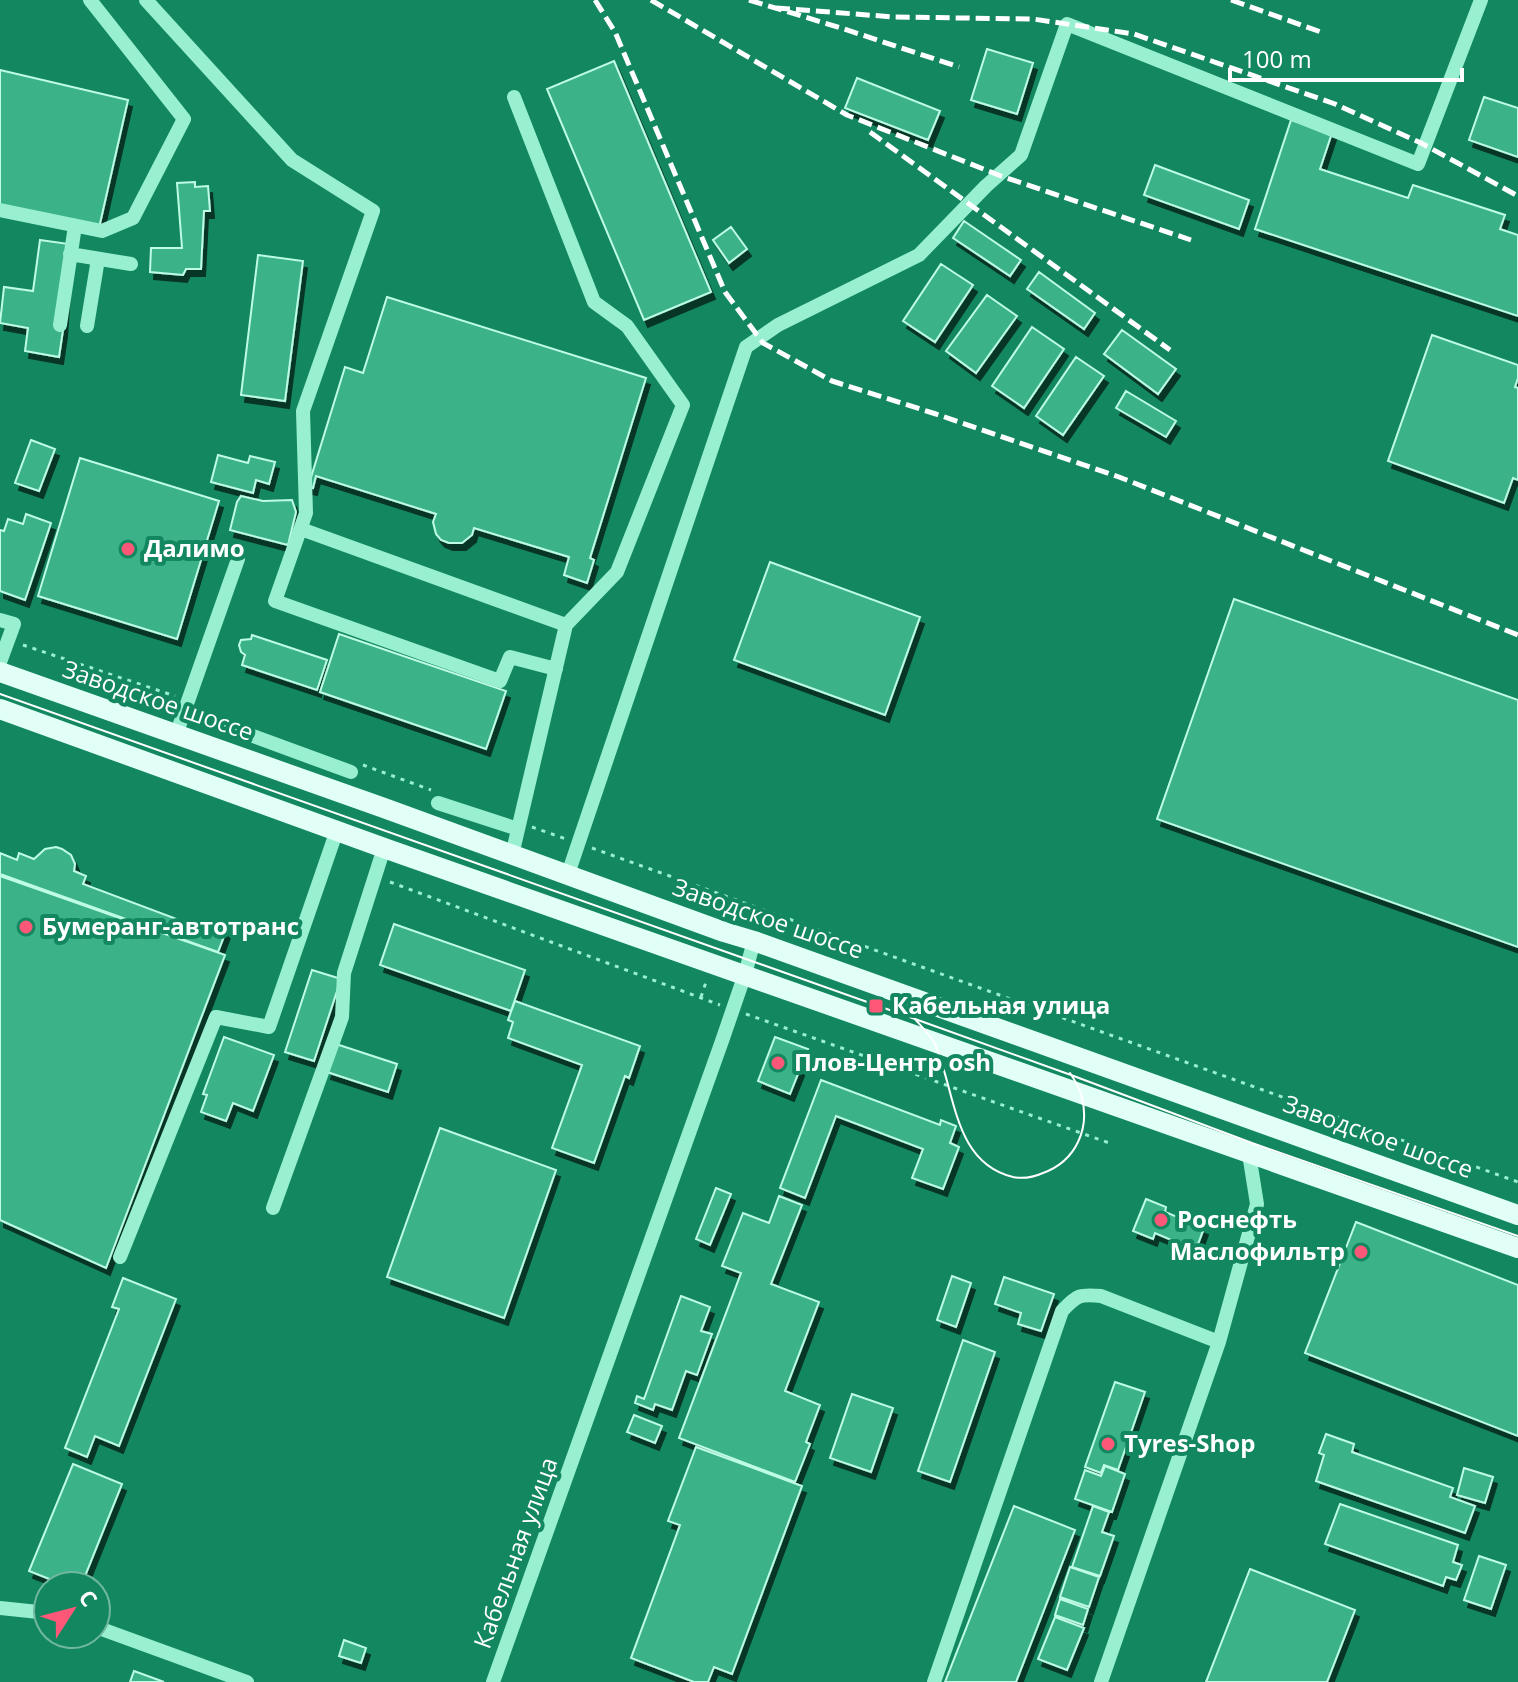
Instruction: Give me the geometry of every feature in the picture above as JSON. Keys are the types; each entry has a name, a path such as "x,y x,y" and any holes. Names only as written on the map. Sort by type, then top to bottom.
{"main road":[{"name":"Заводское шоссе","path":"0,672 1518,1215"},
{"path":"0,709 384,848 1518,1248"},
{"path":"1249,1154 1257,1122"}],"street":[{"path":"0,210 102,231 133,218 184,119 90,0"},
{"path":"146,0 292,160 373,211 303,411 306,513 275,601 500,681 510,657 556,669"},
{"path":"568,874 746,347 778,325 919,255 1021,155 1067,24 1418,164 1481,0"},
{"path":"512,855 566,625 617,572 683,405 627,326 594,302 514,97"},
{"path":"60,325 75,226"},
{"path":"70,254 131,264"},
{"path":"87,326 98,259"},
{"path":"301,529 566,625"},
{"path":"176,735 238,559"},
{"path":"0,620 14,624 0,662"},
{"path":"187,706 356,768"},
{"path":"436,797 519,825"},
{"path":"120,1257 216,1017 269,1027 337,830"},
{"path":"273,1208 342,1017 344,973 384,848"},
{"name":"Кабельная улица","path":"493,1682 745,974 754,941"},
{"path":"1101,1682 1219,1342 1257,1204 1249,1154"},
{"path":"934,1682 1062,1311 1075,1297 1101,1296 1219,1342"},
{"path":"0,1608 32,1611"},
{"path":"112,1633 247,1682"}],"path":[{"path":"8,640 187,706"},
{"path":"356,768 436,797"},
{"path":"519,825 577,843 1518,1182"}],"building":[{"path":"987,49 1033,63 1017,114 971,100"},
{"path":"614,61 711,292 644,320 547,89"},
{"path":"0,70 128,100 99,228 0,205"},
{"path":"857,78 940,111 928,140 845,108"},
{"path":"1484,97 1518,108 1518,157 1469,140"},
{"path":"1291,120 1332,133 1320,169 1408,198 1413,185 1505,215 1500,229 1518,235 1518,316 1255,229"},
{"path":"1155,165 1249,200 1239,229 1144,195"},
{"path":"195,182 195,187 208,186 210,211 204,211 201,269 186,269 183,275 150,272 151,248 182,248 177,183"},
{"path":"964,221 1021,260 1010,276 953,238"},
{"path":"731,227 747,249 729,263 713,240"},
{"path":"40,240 69,244 59,357 25,351 28,328 0,323 4,287 33,291"},
{"path":"258,255 303,261 285,401 241,395"},
{"path":"941,264 973,285 935,342 903,321"},
{"path":"1039,272 1095,313 1084,329 1027,289"},
{"path":"987,295 1017,316 976,373 946,351"},
{"path":"387,297 646,378 590,558 594,560 587,583 564,575 569,557 474,528 472,535 462,543 449,543 436,534 433,522 436,514 316,476 313,488 308,487 345,367 363,373"},
{"path":"1032,327 1064,349 1024,408 992,386"},
{"path":"1122,330 1176,369 1158,394 1104,354"},
{"path":"1432,335 1518,365 1515,387 1518,388 1518,480 1513,478 1504,503 1388,461"},
{"path":"1076,357 1104,376 1063,435 1036,416"},
{"path":"1126,391 1176,421 1166,437 1116,408"},
{"path":"31,440 55,449 39,491 15,483"},
{"path":"218,455 248,463 250,456 275,462 269,484 256,480 253,493 211,482"},
{"name":"Далимо","path":"80,458 219,501 177,639 38,596"},
{"path":"241,496 263,501 292,500 296,512 288,545 230,530"},
{"path":"26,514 51,523 25,600 0,591 0,530 4,531 8,519 23,524"},
{"path":"770,562 920,617 885,715 734,660"},
{"path":"1234,599 1518,700 1518,947 1157,819"},
{"path":"339,634 506,691 486,749 320,692"},
{"name":"Далимо","path":"252,635 327,660 317,690 242,665 245,655 239,645 241,640 251,639"},
{"path":"56,847 71,855 74,871 86,876 83,884 203,929 205,923 226,931 218,952 0,874 0,853 17,860 19,853 34,859 45,849"},
{"path":"0,876 225,955 106,1268 0,1220"},
{"path":"394,924 525,970 511,1011 380,965"},
{"path":"312,970 341,979 314,1061 285,1052"},
{"path":"515,1001 640,1046 629,1078 625,1076 594,1163 552,1148 582,1065 508,1038 513,1022 508,1020"},
{"path":"224,1037 274,1055 253,1111 233,1103 226,1121 201,1112 207,1095 203,1094"},
{"path":"775,1037 808,1049 790,1094 758,1081"},
{"path":"336,1044 397,1064 388,1092 327,1072"},
{"path":"821,1080 940,1125 941,1120 956,1126 950,1143 959,1147 943,1189 912,1178 923,1149 836,1116 805,1198 780,1188"},
{"path":"440,1128 556,1170 504,1318 387,1277"},
{"path":"716,1188 731,1194 710,1245 696,1239"},
{"path":"779,1196 802,1205 771,1284 819,1302 785,1391 820,1405 806,1442 810,1444 795,1482 679,1438 741,1273 722,1266 743,1213 769,1223"},
{"name":"Роснефть","path":"1146,1199 1166,1207 1165,1212 1204,1228 1194,1255 1172,1247 1174,1241 1155,1233 1153,1239 1133,1231"},
{"path":"1356,1222 1518,1285 1518,1436 1305,1353"},
{"path":"952,1276 971,1283 956,1327 937,1320"},
{"path":"1004,1277 1054,1294 1041,1331 1018,1324 1021,1313 995,1304"},
{"path":"123,1278 176,1299 119,1446 95,1436 87,1457 65,1448 119,1309 112,1307"},
{"path":"681,1296 710,1307 701,1331 712,1334 697,1375 686,1371 672,1410 655,1404 653,1410 635,1403 637,1396 644,1399"},
{"path":"963,1340 995,1352 950,1482 918,1471"},
{"path":"1115,1382 1145,1392 1118,1470 1104,1465 1101,1473 1085,1467"},
{"path":"852,1394 893,1408 871,1472 830,1458"},
{"path":"634,1415 662,1426 655,1443 627,1432"},
{"path":"1326,1434 1354,1444 1352,1452 1453,1488 1450,1497 1475,1506 1465,1533 1316,1481 1324,1455 1319,1453"},
{"path":"696,1447 802,1486 732,1674 714,1667 708,1682 694,1682 631,1658 680,1525 668,1521"},
{"path":"73,1464 122,1484 87,1570 29,1571"},
{"path":"1105,1466 1125,1474 1112,1512 1075,1499 1085,1470 1101,1476"},
{"path":"1464,1468 1493,1477 1485,1503 1457,1495"},
{"path":"1340,1504 1458,1545 1453,1562 1462,1565 1456,1580 1446,1577 1443,1586 1325,1544"},
{"path":"1014,1506 1075,1530 1016,1682 945,1682"},
{"path":"1093,1506 1109,1512 1102,1532 1114,1536 1100,1576 1072,1567"},
{"path":"1479,1556 1506,1565 1491,1609 1464,1600"},
{"path":"1070,1567 1099,1577 1089,1607 1060,1597"},
{"path":"1250,1569 1355,1610 1327,1682 1206,1682"},
{"path":"1060,1599 1088,1609 1083,1625 1055,1615"},
{"path":"1055,1617 1084,1628 1067,1670 1038,1659"},
{"path":"344,1640 366,1648 361,1663 339,1656"},
{"path":"134,1671 164,1682 130,1682"}],"tram line":[{"path":"0,694 1518,1236"},
{"path":"915,1019 934,1042 967,1140 978,1156 993,1169 1013,1177 1032,1177 1055,1168 1078,1142 1084,1107 1070,1073"}],"railway":[{"path":"595,0 615,32 725,292 763,343 832,381 1119,477 1518,635"},
{"path":"651,0 847,115 1001,176 1191,240"},
{"path":"749,0 959,67"},
{"path":"1231,0 1321,32"},
{"path":"776,8 894,17 1033,19 1134,34 1335,104 1421,143 1518,196"},
{"path":"870,132 1170,350"}],"place":[{"name":"Далимо","path":"128,549"},
{"name":"Бумеранг-автотранс","path":"26,927"},
{"name":"Кабельная улица","path":"876,1006"},
{"name":"Плов-Центр osh","path":"778,1063"},
{"name":"Роснефть","path":"1161,1220"},
{"name":"Маслофильтр","path":"1361,1252"},
{"name":"Tyres-Shop","path":"1108,1444"}]}
